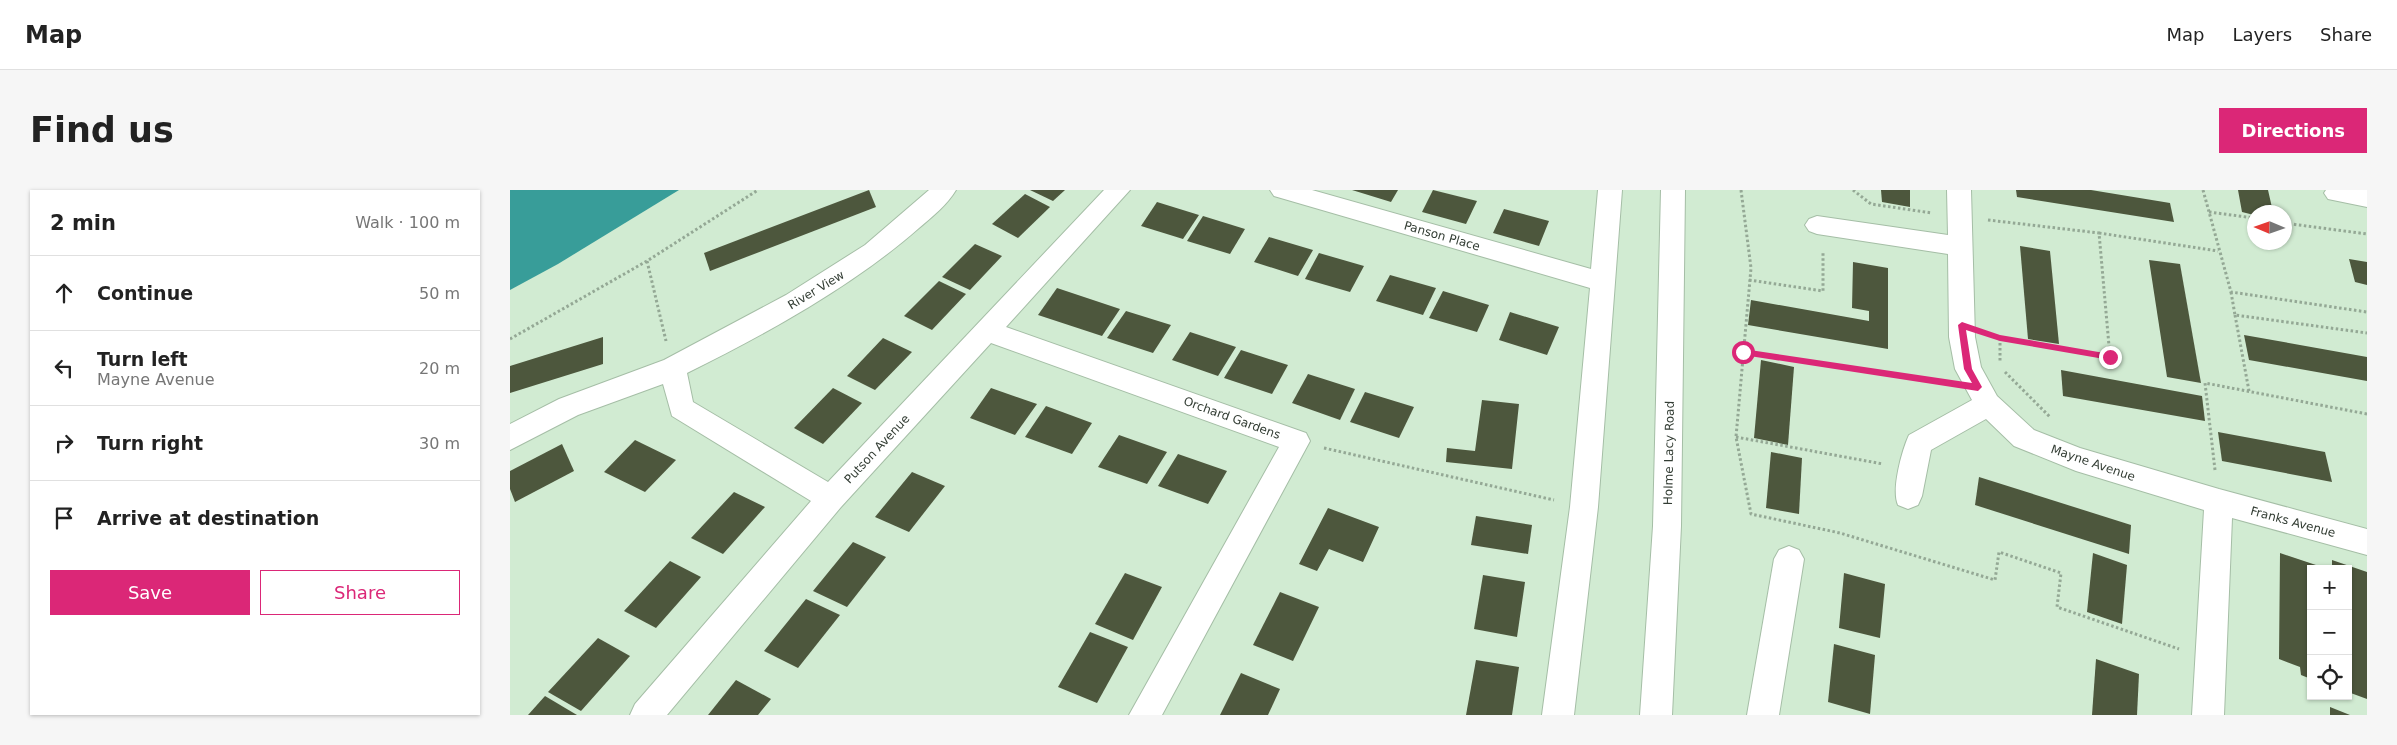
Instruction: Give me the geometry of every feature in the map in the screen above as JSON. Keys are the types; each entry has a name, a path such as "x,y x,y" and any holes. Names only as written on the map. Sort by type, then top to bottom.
{"street":[{"name":"River View","path":"510,438 521,430 574,405 673,368 796,303 840,276 885,243 944,190"},
{"name":"Putson Avenue","path":"646,715 831,498 1118,190"},
{"name":"Panson Place","path":"1282,190 1603,282"},
{"path":"1558,715 1584,506 1610,190"},
{"name":"Holme Lacy Road","path":"1656,715 1667,526 1673,190"},
{"name":"Mayne Avenue","path":"1958,190 1962,325 1968,369 1983,395 2024,438 2076,460 2219,502"},
{"path":"2336,193 2367,198"},
{"path":"1817,225 1960,246"},
{"name":"Orchard Gardens","path":"986,331 1296,441 1145,715"},
{"path":"673,368 681,408 831,498"},
{"path":"1908,496 1919,443 1983,395"},
{"path":"2208,715 2219,502"},
{"name":"Franks Avenue","path":"2219,502 2367,542"},
{"path":"1763,715 1788,559"}],"path":[{"path":"510,339 647,261 758,190"},
{"path":"1853,190 1871,204 1960,217 2099,233 2218,251"},
{"path":"2203,190 2218,251 2231,292 2249,391"},
{"path":"2208,212 2247,217"},
{"path":"2292,223 2367,234"},
{"path":"1962,325 2000,338 2110,357 2099,233"},
{"path":"1749,280 1823,291 1823,249"},
{"path":"647,261 673,368"},
{"path":"2231,292 2367,312"},
{"path":"2235,315 2367,333"},
{"path":"2000,338 2000,367 2052,419"},
{"path":"1743,352 1983,395"},
{"path":"2206,471 2215,474 2205,383 2367,414"},
{"path":"1736,437 1913,470"},
{"path":"1296,441 1584,506"}],"water":[{"path":"510,190 679,190 558,264 510,290"}],"building":[{"path":"869,190 876,207 710,271 704,253"},
{"path":"1030,190 1065,190 1053,201"},
{"path":"1352,190 1398,190 1391,202"},
{"path":"1433,190 1477,201 1466,224 1422,212"},
{"path":"1881,190 1910,190 1910,207 1882,202"},
{"path":"2016,190 2091,190 2170,203 2174,222 2017,197"},
{"path":"2238,190 2268,190 2271,205 2247,205 2247,213 2242,212"},
{"path":"1025,194 1050,207 1018,238 992,224"},
{"path":"1157,202 1199,215 1183,239 1141,226"},
{"path":"1504,209 1549,221 1539,246 1493,233"},
{"path":"1203,216 1245,229 1230,254 1187,241"},
{"path":"1269,237 1313,250 1298,276 1254,262"},
{"path":"975,244 1002,256 970,290 942,277"},
{"path":"2020,246 2050,251 2059,344 2028,339"},
{"path":"1319,253 1364,266 1350,292 1305,279"},
{"path":"2349,259 2367,262 2367,285 2355,282"},
{"path":"2149,260 2180,264 2201,383 2167,377"},
{"path":"1853,262 1888,268 1888,349 1748,325 1751,300 1869,321 1869,311 1852,308"},
{"path":"1390,275 1436,288 1423,315 1376,301"},
{"path":"939,281 966,294 932,330 904,316"},
{"path":"1057,288 1120,309 1102,336 1038,315"},
{"path":"1443,291 1489,305 1477,332 1429,318"},
{"path":"1126,311 1171,325 1153,353 1107,338"},
{"path":"1510,312 1559,327 1547,355 1499,340"},
{"path":"1190,332 1236,347 1218,376 1172,360"},
{"path":"2244,335 2367,357 2367,381 2249,360"},
{"path":"603,337 603,364 510,393 510,366"},
{"path":"883,338 912,352 875,390 847,376"},
{"path":"1241,350 1288,365 1272,394 1224,378"},
{"path":"1761,360 1794,367 1788,445 1754,438"},
{"path":"2061,370 2202,396 2205,421 2063,396"},
{"path":"1308,374 1355,389 1340,420 1292,403"},
{"path":"833,388 862,403 823,444 794,428"},
{"path":"991,388 1037,404 1015,435 970,418"},
{"path":"1365,392 1414,407 1399,438 1350,422"},
{"path":"1482,400 1519,404 1512,469 1446,462 1447,448 1475,451"},
{"path":"1046,406 1092,423 1072,454 1025,437"},
{"path":"2218,432 2325,452 2332,482 2222,461"},
{"path":"1119,435 1167,452 1147,484 1098,467"},
{"path":"635,440 676,460 645,492 604,472"},
{"path":"562,444 574,471 515,502 510,489 510,471"},
{"path":"1771,452 1802,458 1799,514 1766,508"},
{"path":"1178,454 1227,471 1208,504 1158,486"},
{"path":"912,472 945,486 909,532 875,517"},
{"path":"1979,477 2131,525 2129,554 1975,505"},
{"path":"734,492 765,507 723,554 691,538"},
{"path":"1328,508 1379,527 1363,562 1329,549 1317,571 1299,564"},
{"path":"1476,516 1532,525 1528,554 1471,545"},
{"path":"853,542 886,557 847,607 813,591"},
{"path":"2093,553 2127,565 2122,624 2087,612"},
{"path":"2280,553 2316,565 2307,565 2307,677 2301,675 2300,667 2279,659"},
{"path":"2332,560 2347,565 2332,565"},
{"path":"670,561 701,577 656,628 624,611"},
{"path":"2352,567 2367,572 2367,699 2352,693"},
{"path":"1125,573 1162,587 1133,640 1095,624"},
{"path":"1844,573 1885,584 1880,638 1839,628"},
{"path":"1483,575 1525,582 1517,637 1474,629"},
{"path":"1280,592 1319,607 1293,661 1253,645"},
{"path":"806,599 840,615 798,668 764,651"},
{"path":"1090,632 1128,647 1097,703 1058,687"},
{"path":"598,638 630,656 581,711 548,692"},
{"path":"1834,644 1875,655 1870,714 1828,702"},
{"path":"2096,659 2139,674 2137,715 2092,715"},
{"path":"1476,660 1519,667 1512,715 1466,715"},
{"path":"1241,673 1280,689 1268,715 1220,715"},
{"path":"736,680 771,699 758,715 708,715"},
{"path":"545,696 577,715 528,715"},
{"path":"2330,707 2350,715 2330,715"}],"route":[{"path":"1743,352 1978,387 1968,369 1962,337 1962,325 2000,338 2110,357"}]}
